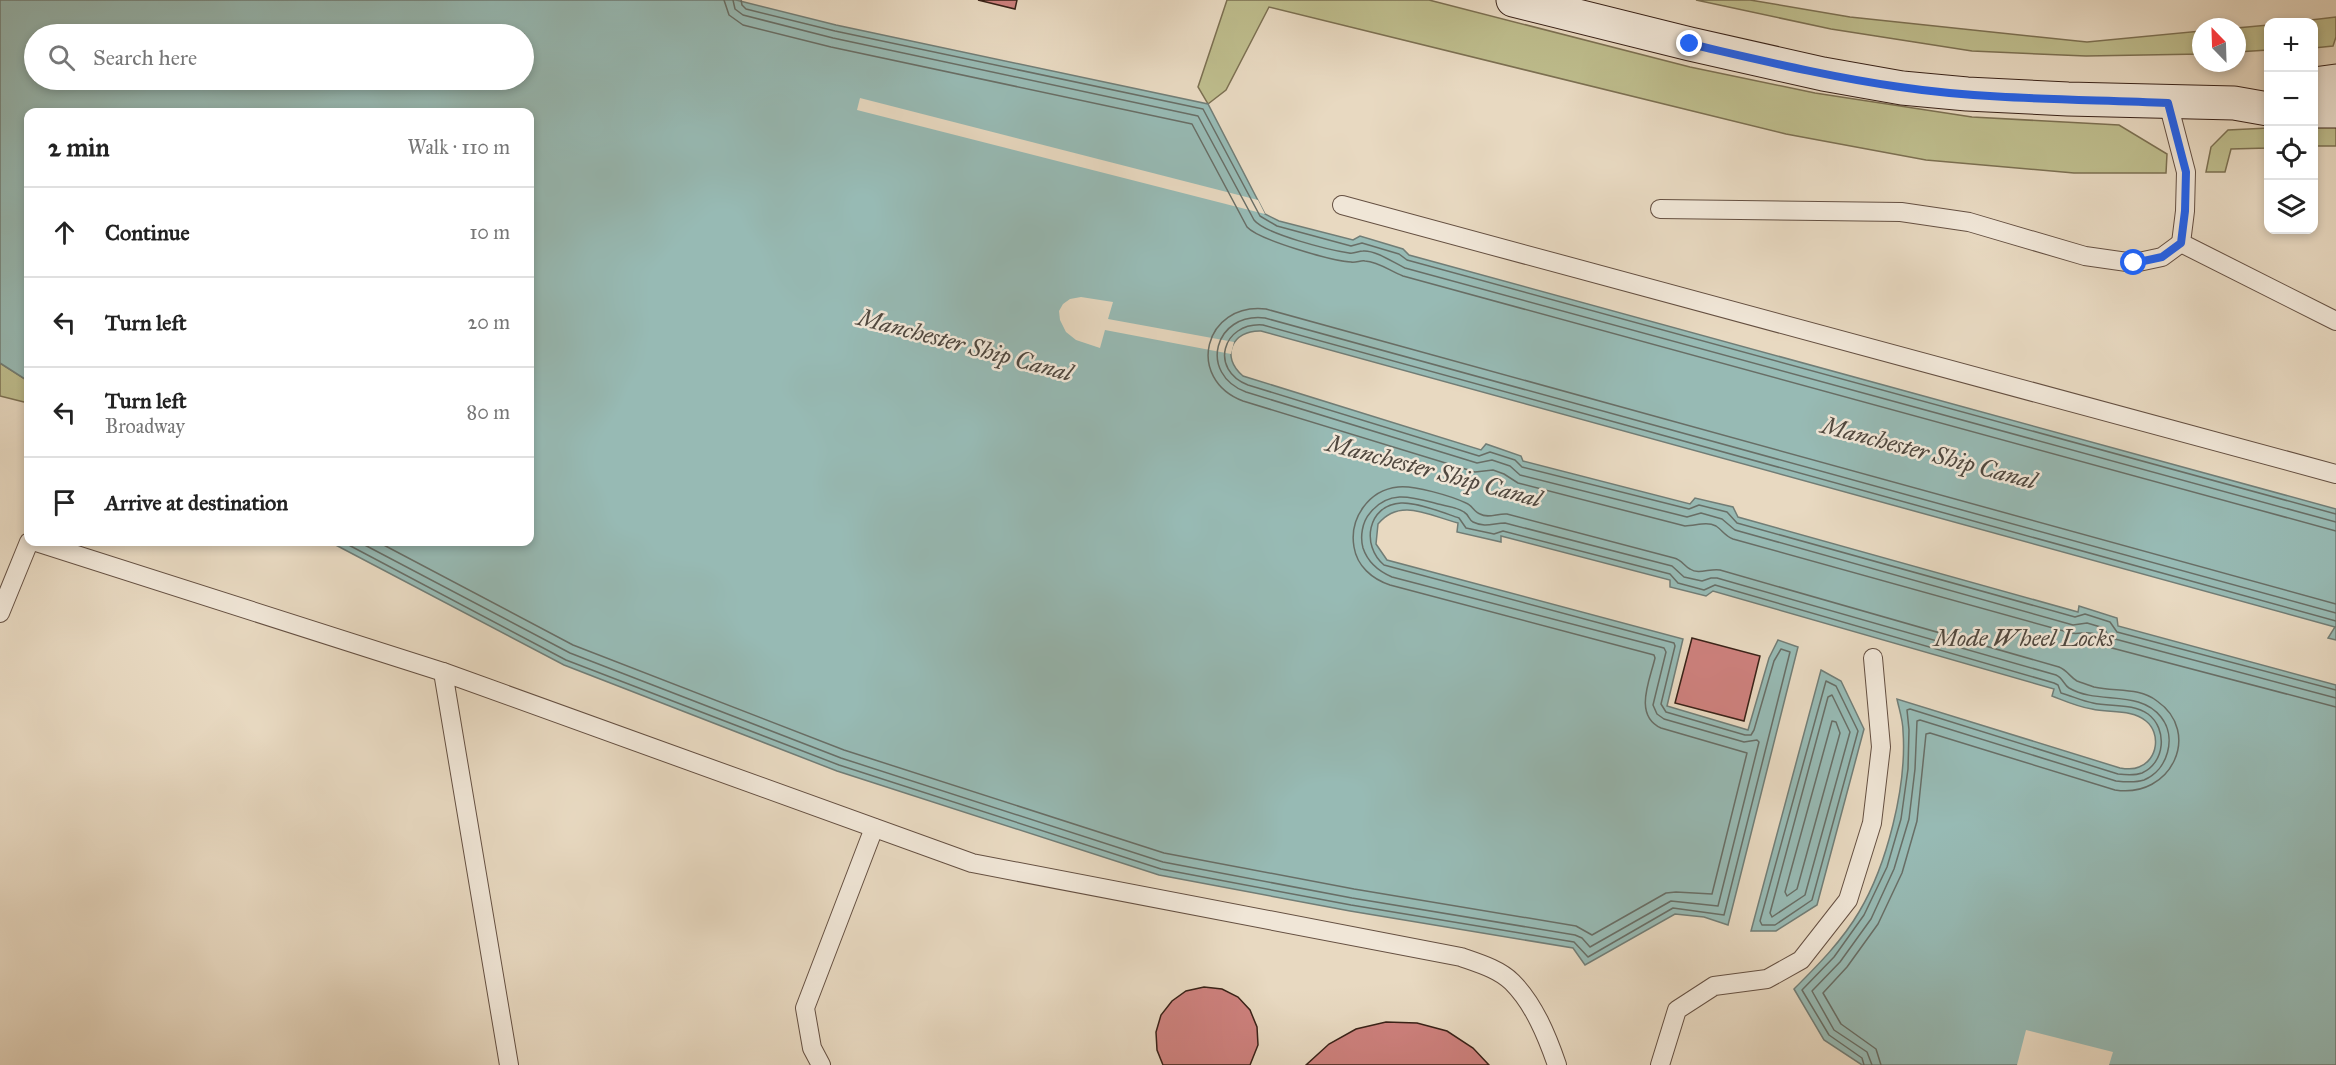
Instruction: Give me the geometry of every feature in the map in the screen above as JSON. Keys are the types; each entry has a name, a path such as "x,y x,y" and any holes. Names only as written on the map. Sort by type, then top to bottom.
{"street":[{"path":"1513,0 1823,74 1902,87 1967,94 2168,103 2234,103 2264,108"},
{"path":"2318,83 2336,81"},
{"path":"2234,103 2264,94"},
{"path":"2318,111 2336,111"}],"lane":[{"path":"1660,209 1901,212 1969,222 2085,256 2134,263 2162,257 2181,243 2186,172 2168,103"},
{"path":"1342,205 2336,474"},
{"path":"2181,243 2336,321"},
{"path":"0,613 28,546"},
{"path":"49,546 443,672 972,863 1470,960 1512,981 1531,1007 1547,1037 1557,1065"},
{"path":"1660,1065 1677,1010 1714,986 1767,979 1801,960 1848,900 1872,823 1881,747 1873,658"},
{"path":"443,672 509,1065"},
{"path":"820,1065 812,1048 805,1008 874,828"}],"shaded area":[{"path":"1227,0 1429,0 1690,67 1815,93 1972,117 2119,125 2167,154 2166,173 2074,173 1926,160 1786,134 1269,7 1226,90 1208,104 1198,87"},
{"path":"1696,0 1750,0 1850,17 2087,42 2192,32 2192,54 2086,56 1972,51 1831,29"},
{"path":"2336,17 2336,37 2333,46 2318,48 2318,19"},
{"path":"2264,25 2264,50 2246,51 2246,27"},
{"path":"2336,125 2336,146 2318,146 2318,126"},
{"path":"2264,128 2264,148 2231,149 2225,172 2206,172 2211,147 2228,130"},
{"path":"0,363 24,378 24,402 0,396"}],"water":[{"path":"0,0 736,0 836,25 1208,104 1265,214 1279,221 1353,240 1360,236 1403,249 1409,255 2336,509 2336,640 2328,638 2335,627 1261,331 1243,335 1232,346 1232,361 1243,376 1481,450 1486,444 1521,456 1523,461 1690,504 1695,498 1733,507 1738,517 2078,612 2079,606 2117,618 2118,626 2336,685 2336,1065 1862,1065 1824,1040 1794,989 1845,933 1859,912 1878,872 1893,824 1902,776 1903,727 1897,699 2125,769 2137,768 2145,764 2154,753 2155,739 2151,726 2140,717 2127,713 2087,708 2067,702 2052,696 2054,689 1713,591 1706,596 1670,587 1670,580 1501,536 1501,542 1457,532 1458,523 1426,513 1396,511 1378,524 1376,544 1387,560 1683,639 1667,706 1748,730 1769,658 1778,640 1798,647 1728,925 1704,917 1675,914 1585,965 1573,948 1350,911 1159,875 837,771 564,665 338,546 534,546 534,108 24,108 24,378 0,363"},
{"path":"1821,670 1841,681 1864,729 1817,905 1776,931 1751,931"}],"pier":[{"path":"860,98 1258,200 1265,214 857,110"},
{"path":"1081,297 1113,302 1108,319 1234,342 1231,354 1105,330 1100,348 1076,340 1066,332 1060,320 1059,311 1070,299"},
{"path":"2026,1030 2113,1052 2109,1065 2017,1065"}],"building":[{"path":"978,0 1017,0 1015,9"},
{"path":"1692,638 1760,656 1744,721 1675,703"},
{"path":"1204,987 1222,989 1238,997 1250,1010 1257,1027 1258,1045 1250,1065 1163,1065 1157,1050 1156,1032 1161,1015 1172,1001 1186,991"},
{"path":"1386,1022 1417,1023 1447,1031 1473,1048 1489,1065 1306,1065 1329,1044 1356,1029"}],"route":[{"path":"1690,44 1823,74 1902,87 1967,94 2168,103 2186,172 2181,243 2162,257 2134,263"}],"water label":[{"name":"Manchester Ship Canal","path":"965,345"},
{"name":"Manchester Ship Canal","path":"1929,453"},
{"name":"Manchester Ship Canal","path":"1434,471"},
{"name":"Mode Wheel Locks","path":"2024,638"}]}
